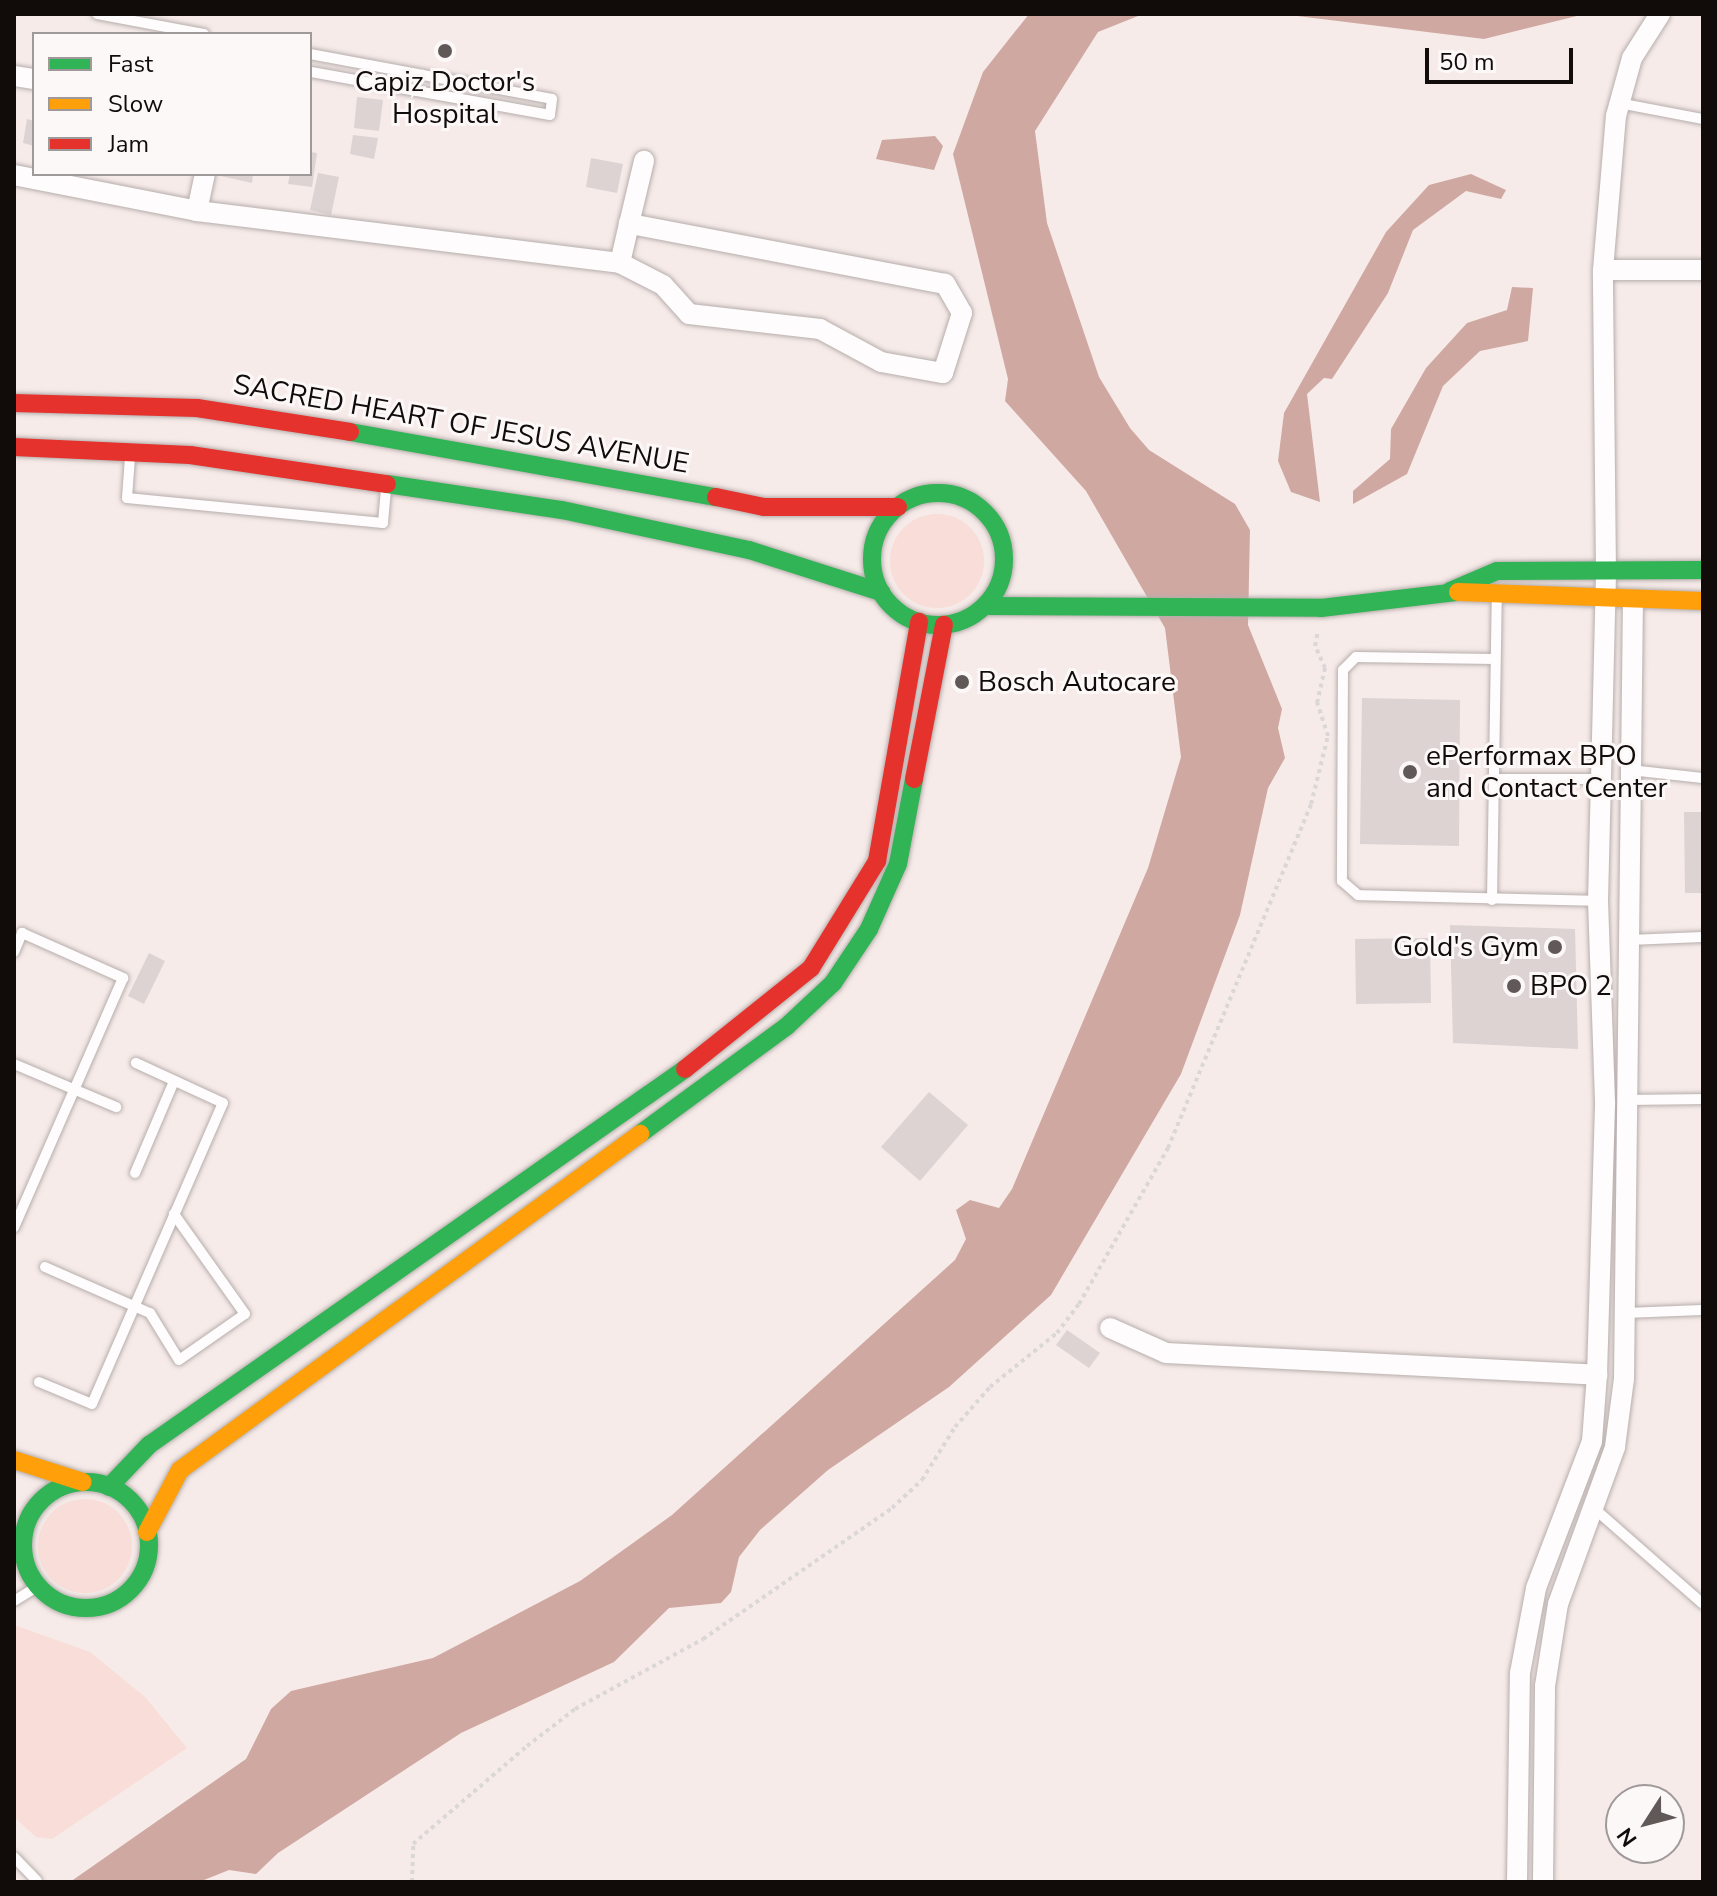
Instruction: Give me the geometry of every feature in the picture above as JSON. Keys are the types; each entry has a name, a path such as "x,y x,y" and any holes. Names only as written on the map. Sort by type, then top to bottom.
{"main road":[{"name":"SACRED HEART OF JESUS AVENUE","path":"14,403 197,408 563,465 764,507 898,507"},
{"path":"14,447 131,451 562,510 749,550 881,592 919,622 944,625 986,606 1321,608 1448,592 1604,601 1703,601"},
{"path":"881,592 874,546 898,507 928,494 950,494 987,516 999,534 1004,567 986,606"},
{"path":"1448,592 1497,571 1703,570"},
{"path":"109,1487 149,1445 741,1030 811,968 847,920 877,861 919,622"},
{"path":"83,1482 44,1497 18,1539 38,1586 72,1606 112,1602 140,1577 147,1532 180,1470 787,1026 833,983 869,929 898,864 944,625"},
{"path":"14,1460 109,1487 136,1506 147,1532"}],"street":[{"path":"1517,1882 1520,1673 1536,1588 1592,1441 1597,1375 1605,1101 1598,901 1606,571 1603,270 1619,103 1632,58 1660,14"},
{"path":"620,263 644,161"},
{"path":"14,175 197,211 620,263 663,285 689,314 820,329 881,362 943,373 962,313 945,284 629,224"},
{"path":"197,211 205,176"},
{"path":"1603,270 1703,270"},
{"path":"1543,1882 1545,1686 1558,1604 1596,1510 1617,1433 1631,1100 1626,1013 1633,601"},
{"path":"1598,901 1628,901"},
{"path":"1604,1012 1626,1013"},
{"path":"1605,1101 1631,1100"},
{"path":"1110,1328 1166,1353 1597,1375"},
{"path":"1572,1500 1596,1510"}],"lane":[{"path":"97,14 193,32"},
{"path":"312,54 552,99 550,115 312,72"},
{"path":"1619,103 1703,119"},
{"path":"131,451 127,498 383,523 386,486"},
{"path":"1492,900 1497,571"},
{"path":"1494,659 1356,657 1343,670 1342,881 1348,890 1492,900 1598,901"},
{"path":"1630,770 1703,778"},
{"path":"1493,779 1601,779"},
{"path":"14,952 22,933 123,978 14,1227"},
{"path":"1628,940 1703,937"},
{"path":"39,1382 92,1404 223,1103 136,1063"},
{"path":"14,1064 116,1107"},
{"path":"135,1173 174,1081"},
{"path":"1631,1100 1703,1099"},
{"path":"45,1267 150,1313 179,1360 245,1314 174,1214"},
{"path":"1624,1313 1703,1310"},
{"path":"1596,1510 1703,1604"},
{"path":"14,1601 38,1586"},
{"path":"14,1857 37,1881"}],"path":[{"path":"412,1882 413,1844 527,1746 575,1709 703,1639 892,1508 922,1480 955,1427 990,1387 1057,1333 1079,1304 1168,1148 1311,804 1328,736 1317,703 1325,668 1315,646 1321,608"}],"shaded area":[{"path":"1029,14 1143,14 1098,32 1035,131 1047,223 1099,377 1130,428 1149,450 1235,504 1250,530 1248,625 1282,709 1278,728 1285,758 1268,788 1240,915 1181,1074 1051,1295 949,1387 828,1470 760,1530 739,1557 731,1592 721,1603 669,1608 614,1662 461,1733 278,1853 256,1874 229,1870 199,1882 70,1882 246,1759 271,1709 291,1691 433,1658 580,1581 672,1515 955,1260 966,1239 956,1210 970,1200 999,1208 1012,1189 1148,868 1181,757 1165,628 1086,491 1005,401 1008,379 953,154 983,72"},
{"path":"1281,14 1585,14 1484,39"},
{"path":"935,136 943,146 934,170 876,159 882,140"},
{"path":"1471,174 1506,190 1501,199 1466,191 1413,230 1388,293 1332,379 1324,378 1307,394 1320,502 1291,492 1278,461 1284,413 1386,232 1429,185"},
{"path":"1512,287 1533,288 1528,341 1480,351 1443,386 1407,474 1353,504 1353,491 1390,459 1391,429 1426,368 1467,323 1507,310"},
{"path":"928,514 946,514 971,527 981,543 984,561 981,579 971,595 946,608 928,608 903,595 890,570 890,552 903,527"},
{"path":"85,1499 103,1503 118,1513 128,1528 132,1546 128,1564 118,1579 103,1589 85,1593 67,1589 52,1579 42,1564 38,1546 42,1528 52,1513 67,1503"},
{"path":"14,1625 90,1652 145,1697 187,1748 52,1839 36,1837 14,1817"}],"building":[{"path":"357,97 383,100 379,131 354,128"},
{"path":"27,119 32,120 32,145 23,143"},
{"path":"353,135 378,138 374,159 350,154"},
{"path":"312,152 317,153 312,187 288,184 290,176 312,176"},
{"path":"591,158 623,164 617,193 586,187"},
{"path":"318,173 339,177 331,215 310,210"},
{"path":"221,176 253,176 252,183"},
{"name":"ePerformax BPO and Contact Center","path":"1362,698 1460,700 1459,846 1360,844"},
{"path":"1684,812 1703,812 1703,893 1685,893"},
{"name":"BPO 2","path":"1450,925 1575,929 1578,1049 1453,1043"},
{"path":"1430,938 1431,1003 1356,1004 1355,939"},
{"path":"149,953 165,961 144,1004 128,996"},
{"path":"929,1092 968,1125 920,1181 881,1147"},
{"path":"1067,1330 1100,1353 1089,1368 1056,1345"}],"traffic: fast":[{"path":"350,432 716,497"},
{"path":"387,484 562,510 749,550 881,592"},
{"path":"938,493 975,504 993,522 1004,559 993,596 975,614 938,625 901,614 883,596 872,559 883,522 901,504 938,493"},
{"path":"1450,591 1497,571 1703,570"},
{"path":"986,606 1321,608 1458,592"},
{"path":"640,1134 787,1026 833,983 869,929 898,864 914,779"},
{"path":"109,1487 149,1445 685,1069"},
{"path":"86,1482 110,1487 130,1501 144,1521 149,1545 144,1569 130,1589 110,1603 86,1608 62,1603 42,1589 28,1569 23,1545 28,1521 42,1501 62,1487 86,1482"}],"traffic: slow":[{"path":"1458,592 1703,601"},
{"path":"147,1532 180,1470 640,1134"},
{"path":"14,1460 83,1482"}],"traffic: jam":[{"path":"14,403 197,408 350,432"},
{"path":"14,447 190,455 387,484"},
{"path":"716,497 764,507 898,507"},
{"path":"685,1069 811,968 877,861 919,622"},
{"path":"914,779 944,625"}],"place":[{"name":"Capiz Doctor's Hospital","path":"445,51"},
{"name":"Bosch Autocare","path":"962,682"},
{"name":"ePerformax BPO and Contact Center","path":"1410,772"},
{"name":"Gold's Gym","path":"1555,947"},
{"name":"BPO 2","path":"1514,986"}]}
